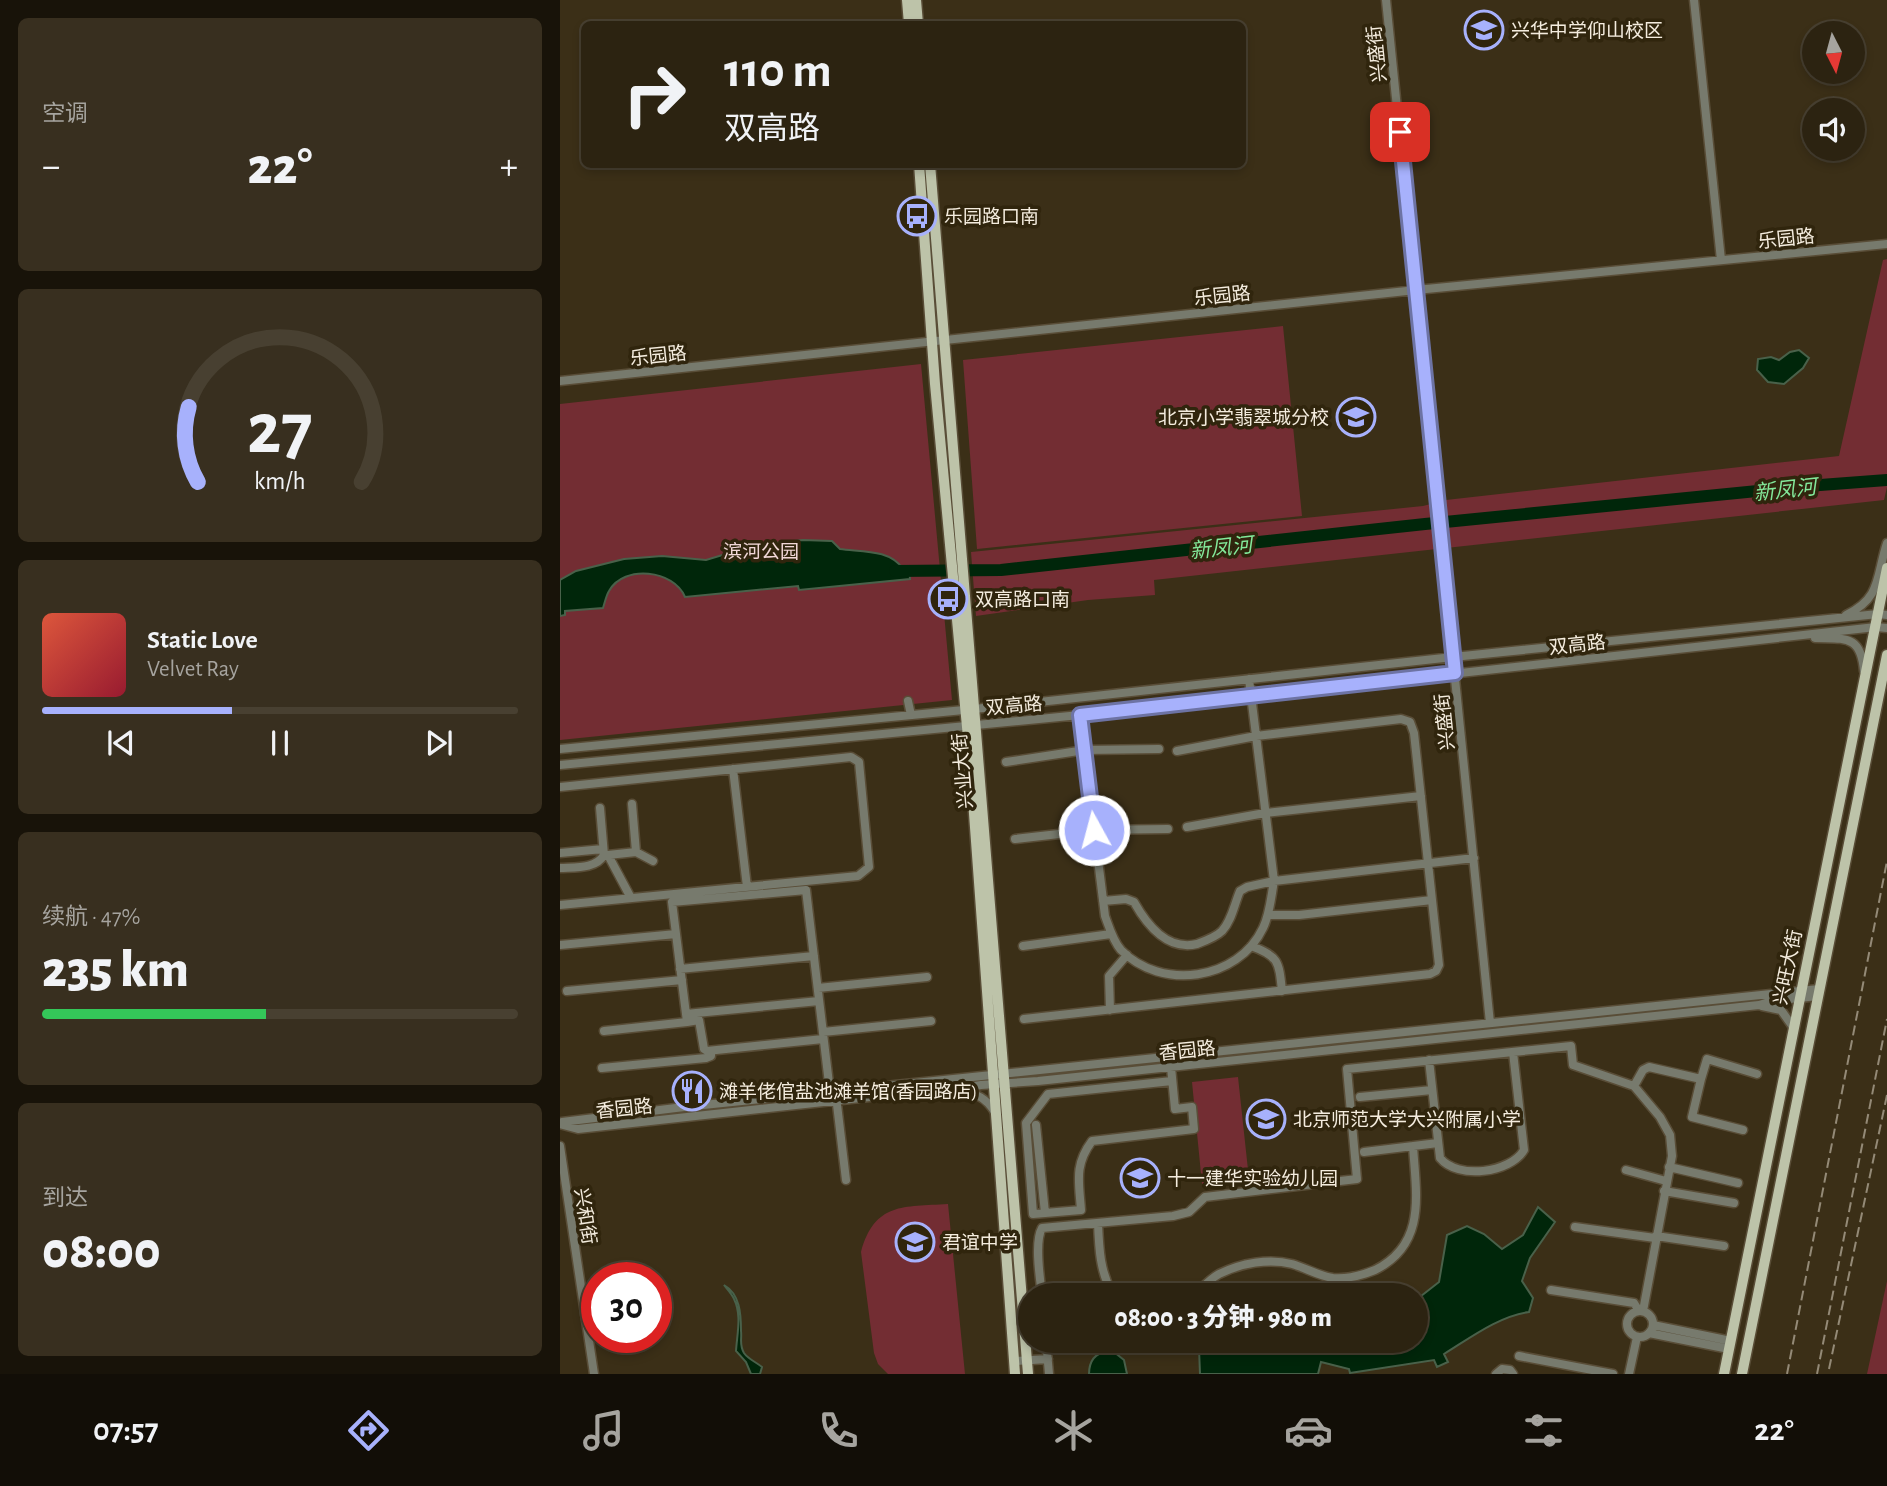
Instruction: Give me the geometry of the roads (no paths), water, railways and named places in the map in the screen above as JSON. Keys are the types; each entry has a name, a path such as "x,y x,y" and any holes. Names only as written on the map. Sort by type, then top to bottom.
{"main road":[{"path":"907,0 909,21"},
{"path":"916,0 918,21"},
{"name":"兴业大街","path":"919,168 932,342 959,591 1028,1374"},
{"name":"兴业大街","path":"930,168 944,340 956,560"},
{"name":"兴旺大街","path":"1724,1374 1867,667 1881,627 1887,568"},
{"name":"兴旺大街","path":"1742,1374 1887,655"},
{"path":"1867,667 1878,662 1884,669"},
{"name":"兴业大街","path":"971,724 992,1080 1015,1374"}],"street":[{"name":"兴盛街","path":"1386,0 1490,1023"},
{"path":"1694,0 1721,260"},
{"name":"乐园路","path":"560,381 1416,290 1887,244"},
{"path":"1839,618 1859,609 1872,596 1887,543"},
{"name":"双高路","path":"560,749 969,710 1453,657 1883,615"},
{"name":"双高路","path":"560,765 1080,715 1881,627"},
{"path":"1787,636 1848,639 1861,653 1865,678"},
{"path":"1080,715 1105,916 1111,934 1127,955 1159,973 1195,976 1217,970 1251,946 1263,929 1268,915 1274,881 1249,679"},
{"path":"908,701 911,715"},
{"path":"1024,1019 1430,974 1436,971 1439,965 1414,733 1410,722 1401,719 1256,736 1177,751"},
{"path":"1006,762 1085,750 1159,749"},
{"path":"560,787 851,757 859,762 869,867 858,876 560,905"},
{"path":"733,769 747,887"},
{"path":"1187,827 1265,813 1421,796"},
{"path":"632,804 636,852"},
{"path":"600,807 605,853 631,898"},
{"path":"1015,839 1094,830 1168,829"},
{"path":"560,853 636,852 653,861"},
{"path":"560,868 592,865 601,861 605,853"},
{"path":"1103,901 1126,899 1134,902 1154,932 1169,941 1188,946 1206,941 1222,931 1233,912 1240,891 1247,887 1274,881 1474,858"},
{"path":"687,1018 672,902 806,890 823,1036 846,1180"},
{"path":"1268,915 1299,915 1432,901"},
{"path":"560,946 676,934"},
{"path":"1023,946 1111,934"},
{"path":"1251,946 1269,953 1277,960 1282,991"},
{"path":"1110,1010 1109,976 1127,955"},
{"path":"680,969 814,956"},
{"path":"818,988 927,977"},
{"path":"567,991 682,980"},
{"name":"香园路","path":"1004,1079 1490,1023 1819,993"},
{"name":"香园路","path":"560,1123 578,1129 834,1095 1171,1067 1759,1004 1799,995"},
{"path":"604,1031 819,1001"},
{"path":"1759,1004 1782,1010 1793,1027"},
{"path":"687,1018 699,1020 704,1049 710,1051 932,1021"},
{"path":"1041,1283 1039,1233 1042,1228 1173,1216 1189,1212 1205,1197 1357,1179 1347,1069 1571,1046 1573,1065 1634,1086 1660,1117 1670,1135 1672,1156 1641,1311"},
{"path":"603,1068 706,1058 711,1056 710,1051"},
{"path":"1429,1060 1440,1158 1445,1164 1458,1169 1476,1171 1510,1163 1520,1157 1524,1150 1513,1052"},
{"path":"1744,1130 1692,1117 1707,1059 1757,1074"},
{"path":"1171,1067 1175,1108 1192,1107 1194,1129 1092,1140 1083,1153 1078,1168 1081,1210 1033,1214 1026,1123 1048,1094 1172,1081"},
{"path":"1634,1086 1643,1070 1649,1067 1701,1079"},
{"name":"香园路","path":"834,1095 919,1095 992,1080"},
{"path":"1360,1097 1432,1090"},
{"path":"944,1092 978,1095 990,1104 995,1112"},
{"path":"1036,1125 1045,1213"},
{"path":"1364,1152 1438,1143"},
{"name":"兴和街","path":"560,1146 594,1374"},
{"path":"1208,1283 1217,1275 1254,1263 1272,1261 1333,1278 1353,1277 1383,1266 1403,1249 1410,1238 1416,1199 1413,1146"},
{"path":"1669,1167 1738,1183"},
{"path":"1626,1170 1666,1181"},
{"path":"1664,1191 1734,1203"},
{"path":"1098,1223 1106,1283"},
{"path":"1576,1227 1724,1247"},
{"path":"1551,1290 1634,1303 1650,1316 1651,1329"},
{"path":"1637,1337 1628,1330 1627,1321 1631,1314 1641,1311"},
{"path":"1629,1374 1637,1337 1651,1329 1730,1345"},
{"path":"1047,1353 1048,1374"},
{"path":"1519,1356 1613,1374"},
{"path":"1014,1361 1048,1359"},
{"path":"1496,1374 1502,1369 1510,1370 1513,1374"}],"waterway":[{"name":"新凤河","path":"895,571 1001,570 1425,524 1887,480"}],"railway":[{"path":"1787,1374 1887,861"},
{"path":"1817,1374 1887,1019"},
{"path":"1829,1369 1887,1095"}],"place":[{"name":"兴华中学仰山校区","path":"1484,30"},
{"name":"乐园路口南","path":"917,216"},
{"name":"北京小学翡翠城分校","path":"1356,417"},
{"name":"双高路口南","path":"948,599"},
{"name":"滩羊佬倌盐池滩羊馆(香园路店)","path":"692,1091"},
{"name":"北京师范大学大兴附属小学","path":"1266,1119"},
{"name":"十一建华实验幼儿园","path":"1140,1178"},
{"name":"君谊中学","path":"915,1242"}],"park label":[{"name":"滨河公园","path":"761,551"}]}
